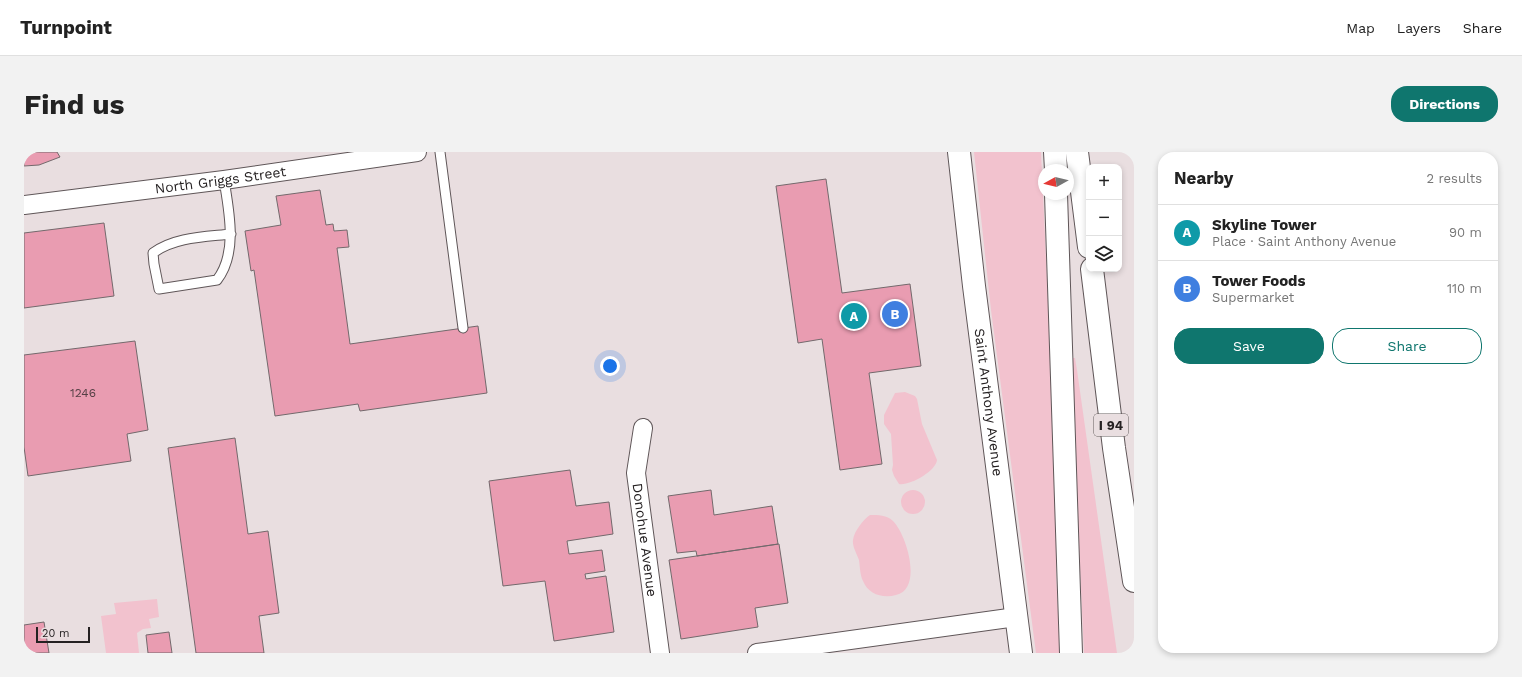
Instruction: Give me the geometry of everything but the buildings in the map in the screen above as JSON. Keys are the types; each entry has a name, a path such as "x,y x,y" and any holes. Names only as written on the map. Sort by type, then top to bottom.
{"main road":[{"name":"Saint Anthony Avenue","path":"959,152 974,286 1021,653"},
{"path":"1055,152 1056,164"},
{"path":"1077,152 1088,236"},
{"path":"1056,200 1071,653"},
{"name":"I 94","path":"1092,272 1114,448 1134,581"}],"street":[{"name":"North Griggs Street","path":"24,205 224,180 417,152"},
{"name":"Donohue Avenue","path":"643,428 636,473 660,653"},
{"path":"757,653 1016,617"}],"lane":[{"path":"440,152 463,328"},
{"path":"224,180 231,234 223,272 216,280 159,289 153,253 162,247 182,240 231,234"}],"shaded area":[{"path":"974,152 1041,152 1042,164 1038,164 1038,200 1043,200 1056,470 1056,573 1060,653 1036,653 991,310"},
{"path":"1070,358 1075,358 1077,370 1117,653 1084,653"},
{"path":"905,392 915,396 917,399 922,424 937,460 932,469 922,477 909,483 899,484 892,470 891,434 884,424 884,415 895,393"},
{"path":"913,490 918,491 924,497 924,507 918,513 913,514 908,513 902,507 901,502 902,497 908,491"},
{"path":"870,515 885,516 891,519 898,528 907,549 911,573 909,583 904,591 896,595 881,596 876,594 868,589 862,579 859,560 853,540 855,533 865,519"},
{"path":"157,599 159,617 149,619 151,628 143,629 137,633 139,653 106,653 101,616 116,614 114,603"}],"place":[{"name":"Tower Foods","path":"895,314"},
{"name":"Skyline Tower","path":"854,316"}]}
